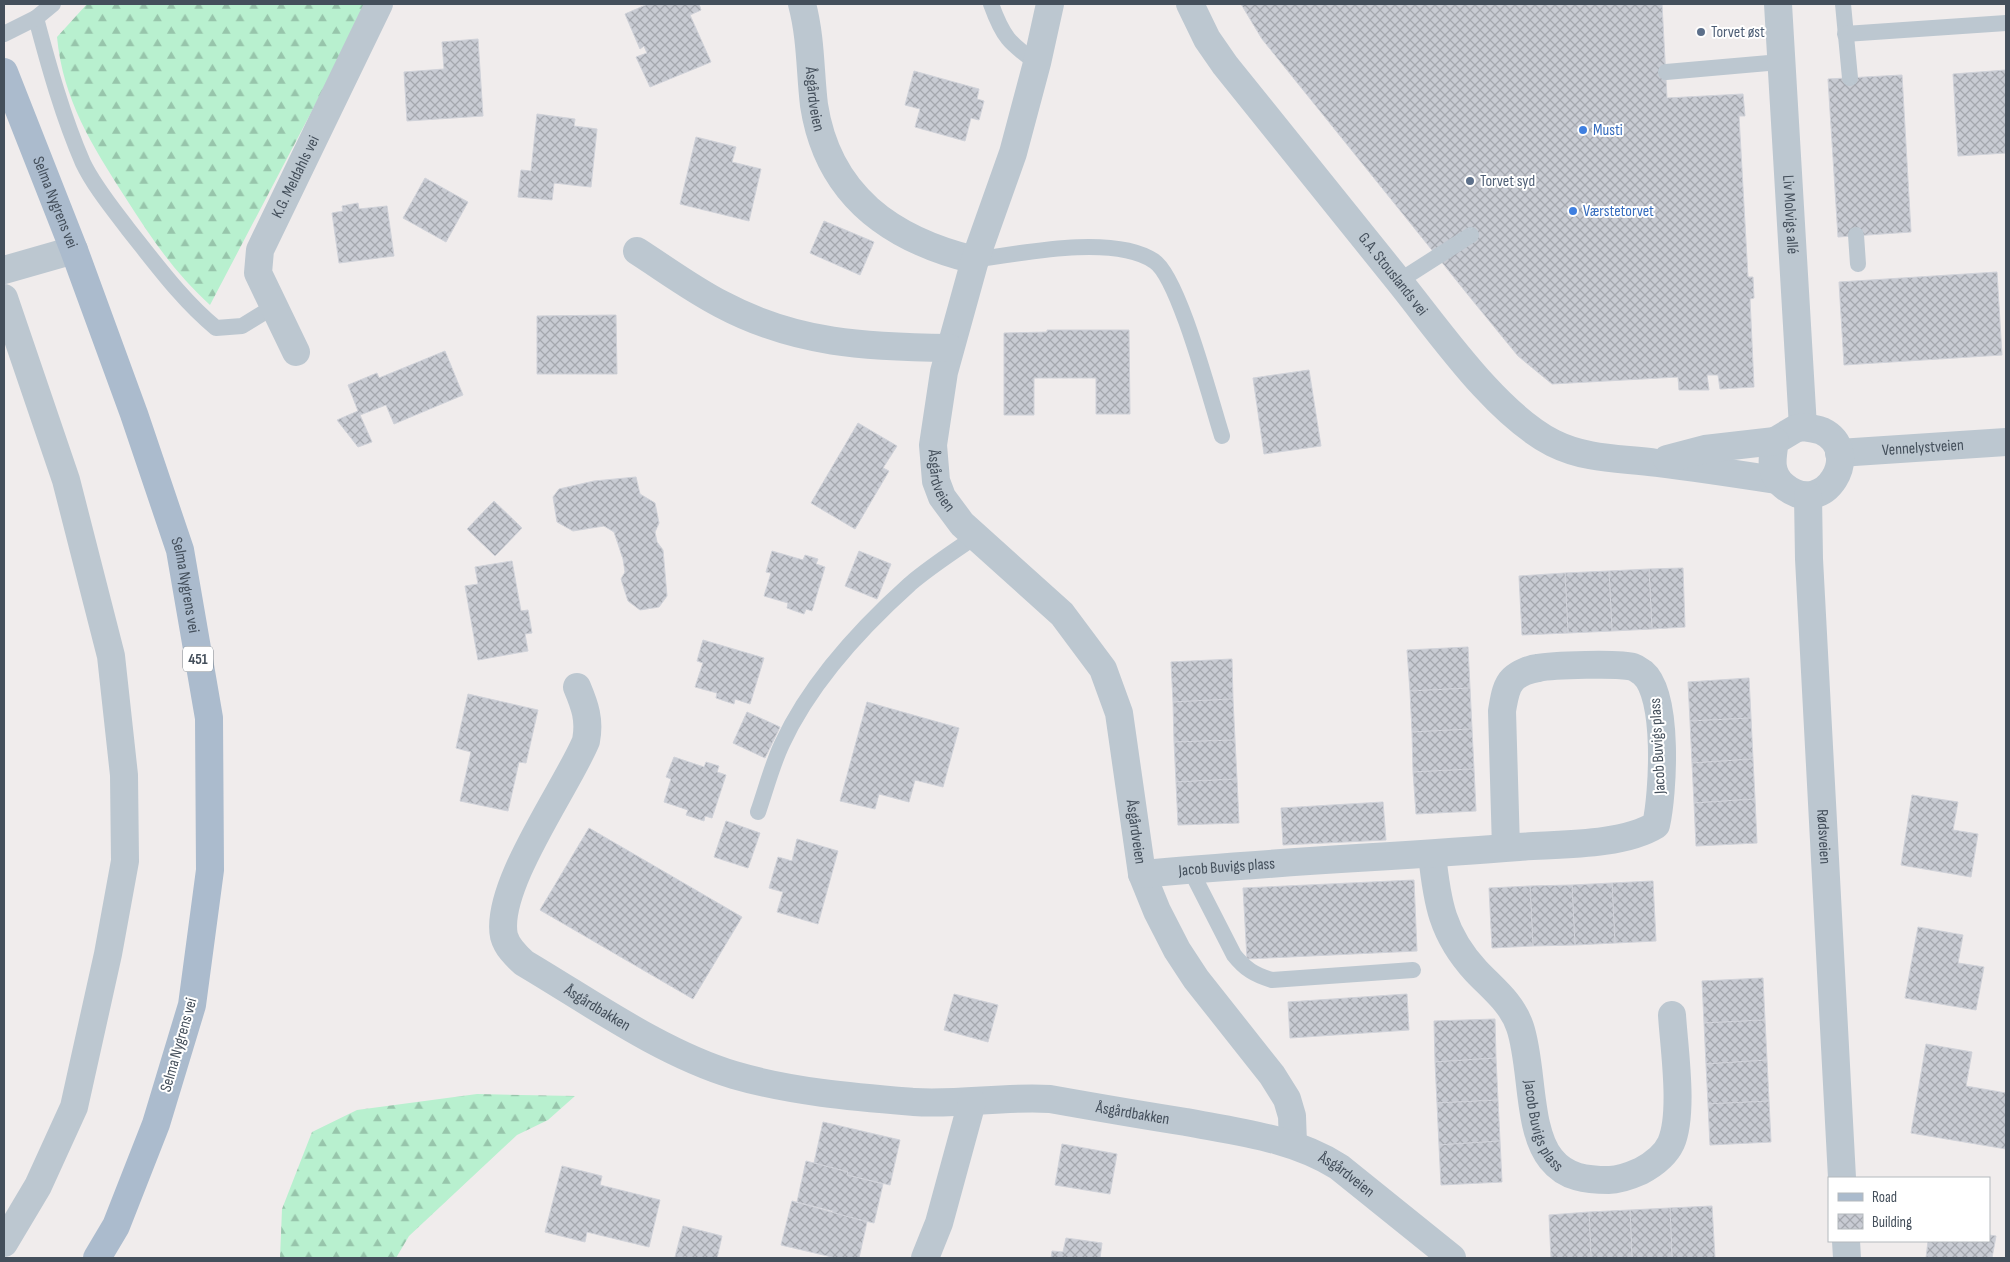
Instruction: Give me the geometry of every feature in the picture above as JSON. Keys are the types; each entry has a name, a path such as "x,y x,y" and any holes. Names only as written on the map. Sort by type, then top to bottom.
{"main road":[{"name":"Selma Nygrens vei","path":"4,72 74,250 134,414 180,550 209,718 210,870 192,1005 156,1124 116,1226 97,1258"}],"street":[{"name":"K.G. Meldahls vei","path":"296,352 258,273 260,250 379,4"},
{"name":"Åsgårdveien","path":"802,4 810,45 814,105 823,144 831,163 848,188 865,208 887,225 948,253 975,260"},
{"name":"Åsgårdveien","path":"1050,4 1038,63 1014,153 975,260 950,348 937,409 933,465 942,497 962,524 975,537 1062,614 1103,669 1119,713 1142,874 1157,911 1177,950 1196,978 1272,1076 1287,1099 1292,1116 1293,1144 1319,1155 1339,1168 1452,1258"},
{"name":"G.A. Stouslands vei","path":"1190,4 1207,39 1225,65 1491,393 1522,425 1554,443 1580,454 1613,460 1654,462 1776,480"},
{"name":"Liv Molvigs allé","path":"1778,4 1803,427"},
{"path":"4,270 74,250"},
{"path":"637,251 721,304 760,322 834,342 870,347 950,348"},
{"path":"4,298 66,480 111,656 124,775 125,861 108,954 74,1107 38,1186 4,1243"},
{"path":"1803,427 1820,430 1828,435 1839,453 1840,462 1836,478 1831,485 1808,496 1791,492 1776,480 1771,462 1776,441 1795,429 1803,427"},
{"name":"G.A. Stouslands vei","path":"1654,462 1706,449 1776,441"},
{"name":"Vennelystveien","path":"1839,453 2006,442"},
{"name":"Rødsveien","path":"1808,496 1809,559 1842,1177"},
{"name":"Jacob Buvigs plass","path":"1142,874 1190,869 1432,854 1506,848 1622,838 1641,834 1656,825 1660,805 1662,773 1658,705 1655,692 1644,674 1633,667 1619,665 1539,668 1514,678 1506,692 1502,711 1506,848"},
{"name":"Åsgårdbakken","path":"577,687 586,707 589,725 586,741 580,757 542,822 508,900 503,918 504,936 511,951 524,963 642,1033 694,1060 733,1075 810,1091 916,1102 972,1102 1007,1098 1050,1099 1233,1130 1293,1144"},
{"name":"Jacob Buvigs plass","path":"1432,854 1436,893 1443,922 1451,939 1473,967 1500,994 1520,1026 1527,1055 1538,1134 1551,1159 1562,1169 1576,1177 1613,1180 1633,1175 1650,1166 1664,1155 1671,1143 1677,1113 1672,1015"},
{"path":"925,1258 939,1223 972,1102"},
{"path":"1846,1242 1847,1258"}],"lane":[{"path":"4,34 36,18 53,4"},
{"path":"991,4 1000,28 1012,45 1038,63"},
{"path":"1843,4 1850,78"},
{"path":"36,18 47,58 84,164 114,210 170,282 197,313 216,328 242,326 273,307"},
{"path":"1845,34 2006,23"},
{"path":"1666,72 1781,62"},
{"path":"1856,234 1858,264"},
{"path":"1399,281 1471,235"},
{"name":"Åsgårdveien","path":"975,260 1066,247 1109,248 1154,260 1164,269 1180,302 1222,436"},
{"path":"758,812 782,744 801,710 835,664 871,623 912,583 975,537"},
{"path":"1190,869 1234,955 1244,968 1257,976 1272,980 1413,970"}],"green space":[{"path":"87,4 368,4 210,305 174,267 144,227 101,159 72,102 60,60 57,37"},
{"path":"477,1094 575,1096 548,1120 517,1135 409,1236 396,1258 280,1258 282,1209 312,1132 357,1110"}],"building":[{"path":"648,4 699,4 701,10 690,15 711,62 650,87 636,57 647,53 644,46 640,49 625,14"},
{"name":"Værstetorvet","path":"1241,4 1662,4 1667,98 1743,94 1745,116 1739,116 1748,277 1753,277 1754,298 1750,299 1754,387 1720,389 1718,375 1707,375 1709,390 1679,390 1678,377 1552,384 1518,356 1262,39"},
{"path":"478,39 483,116 407,121 404,72 444,69 442,42"},
{"path":"2006,70 2006,153 1958,156 1953,74"},
{"path":"914,71 979,89 977,99 984,101 979,120 971,118 965,141 915,127 920,109 905,105"},
{"path":"1902,75 1911,232 1838,237 1828,79"},
{"path":"537,114 575,119 574,126 597,129 591,187 554,183 552,200 518,197 521,170 531,171"},
{"path":"696,137 736,147 732,162 761,169 749,221 680,204"},
{"path":"425,178 468,202 446,242 403,218"},
{"path":"358,203 359,209 387,206 394,256 339,263 332,213 343,211 342,206"},
{"path":"824,221 874,242 860,275 810,253"},
{"path":"1997,272 2002,355 1844,365 1839,282"},
{"path":"616,315 617,374 537,374 537,316"},
{"path":"1047,330 1129,330 1130,414 1096,414 1096,378 1034,378 1034,415 1004,415 1004,333 1047,332"},
{"path":"445,351 463,395 394,424 386,405 360,415 372,442 358,447 337,420 358,411 348,385 377,373 379,378"},
{"path":"1309,370 1321,446 1264,454 1253,378"},
{"path":"858,423 897,446 883,468 889,471 855,529 811,503"},
{"path":"636,477 640,494 655,503 659,523 655,532 657,542 663,550 667,596 659,607 640,610 628,601 621,579 625,572 623,559 614,532 604,526 573,531 557,522 553,497 559,489 594,481"},
{"path":"494,501 522,528 495,556 467,529"},
{"path":"772,551 803,560 805,555 818,559 816,564 825,567 812,611 806,609 804,614 787,608 788,603 764,596 771,573 766,572"},
{"path":"859,551 891,564 877,599 845,586"},
{"path":"512,561 521,611 528,610 532,633 525,634 528,651 478,660 465,586 478,584 475,567"},
{"path":"1683,568 1685,627 1652,629 1649,569"},
{"path":"1649,569 1652,629 1612,631 1609,571"},
{"path":"1609,571 1612,631 1568,633 1565,573"},
{"path":"1565,573 1568,633 1522,635 1519,576"},
{"path":"703,640 764,658 750,704 735,699 734,704 716,698 717,693 695,687 703,663 697,661"},
{"path":"1468,647 1470,688 1410,691 1407,650"},
{"path":"1232,659 1233,699 1173,702 1171,662"},
{"path":"1749,678 1751,718 1690,721 1688,682"},
{"path":"1470,688 1472,729 1412,732 1410,691"},
{"path":"468,694 538,710 526,763 519,762 508,811 460,801 471,752 456,748"},
{"path":"1233,699 1235,740 1174,742 1173,702"},
{"path":"867,702 959,728 943,787 915,780 909,802 879,794 875,809 840,801"},
{"path":"747,712 780,727 765,758 733,743"},
{"path":"1751,718 1753,759 1692,763 1690,721"},
{"path":"1472,729 1474,769 1413,772 1412,732"},
{"path":"1235,740 1237,779 1176,782 1174,742"},
{"path":"674,757 704,767 706,762 719,766 717,772 726,775 712,818 705,816 704,821 686,815 688,810 664,802 671,779 666,777"},
{"path":"1753,759 1755,799 1694,803 1692,763"},
{"path":"1474,769 1476,811 1416,814 1413,772"},
{"path":"1237,779 1239,823 1178,825 1176,782"},
{"path":"1912,795 1958,802 1953,830 1978,834 1971,877 1901,865"},
{"path":"1755,799 1757,843 1696,846 1694,803"},
{"path":"1383,802 1386,840 1283,845 1281,808"},
{"path":"726,821 760,833 748,868 714,857"},
{"path":"589,828 742,917 693,999 540,910"},
{"path":"797,839 838,851 818,924 777,912 783,892 769,888 778,857 792,861"},
{"path":"1414,880 1417,951 1247,959 1243,888"},
{"path":"1653,881 1656,941 1615,943 1612,883"},
{"path":"1612,883 1615,943 1575,945 1572,885"},
{"path":"1572,885 1575,945 1533,946 1530,886"},
{"path":"1530,886 1533,946 1492,948 1489,888"},
{"path":"1918,927 1963,935 1958,963 1984,967 1976,1010 1905,998"},
{"path":"1763,978 1765,1020 1704,1023 1702,981"},
{"path":"954,994 998,1005 988,1042 944,1030"},
{"path":"1407,994 1409,1030 1290,1038 1288,1002"},
{"path":"1495,1019 1496,1058 1435,1062 1434,1021"},
{"path":"1765,1020 1767,1060 1706,1064 1704,1023"},
{"path":"1926,1044 1972,1052 1966,1086 2006,1093 2006,1149 1911,1133"},
{"path":"1496,1058 1498,1100 1437,1103 1435,1062"},
{"path":"1767,1060 1769,1101 1708,1104 1706,1064"},
{"path":"1498,1100 1500,1141 1439,1145 1437,1103"},
{"path":"1769,1101 1771,1142 1710,1145 1708,1104"},
{"path":"823,1122 900,1140 890,1185 847,1175 848,1172 814,1163"},
{"path":"1500,1141 1502,1182 1441,1185 1439,1145"},
{"path":"1062,1144 1117,1154 1110,1194 1055,1185"},
{"path":"806,1161 848,1172 847,1175 883,1184 874,1223 831,1213 833,1211 797,1202"},
{"path":"562,1166 602,1176 600,1185 660,1200 649,1247 587,1232 585,1242 545,1232"},
{"path":"792,1201 867,1222 859,1258 836,1258 781,1245"},
{"path":"1712,1206 1715,1258 1672,1258 1670,1208"},
{"path":"1670,1208 1672,1258 1632,1258 1630,1210"},
{"path":"1630,1210 1632,1258 1591,1258 1589,1212"},
{"path":"1589,1212 1591,1258 1551,1258 1549,1215"},
{"path":"683,1226 722,1236 717,1258 675,1257"},
{"path":"1990,1235 1996,1236 1992,1258 1926,1258 1928,1242 1990,1242"},
{"path":"1066,1238 1102,1243 1100,1258 1051,1258 1052,1251 1063,1252"}],"place":[{"name":"Torvet øst","path":"1701,32"},
{"name":"Musti","path":"1583,130"},
{"name":"Torvet syd","path":"1470,181"},
{"name":"Værstetorvet","path":"1573,211"}]}
